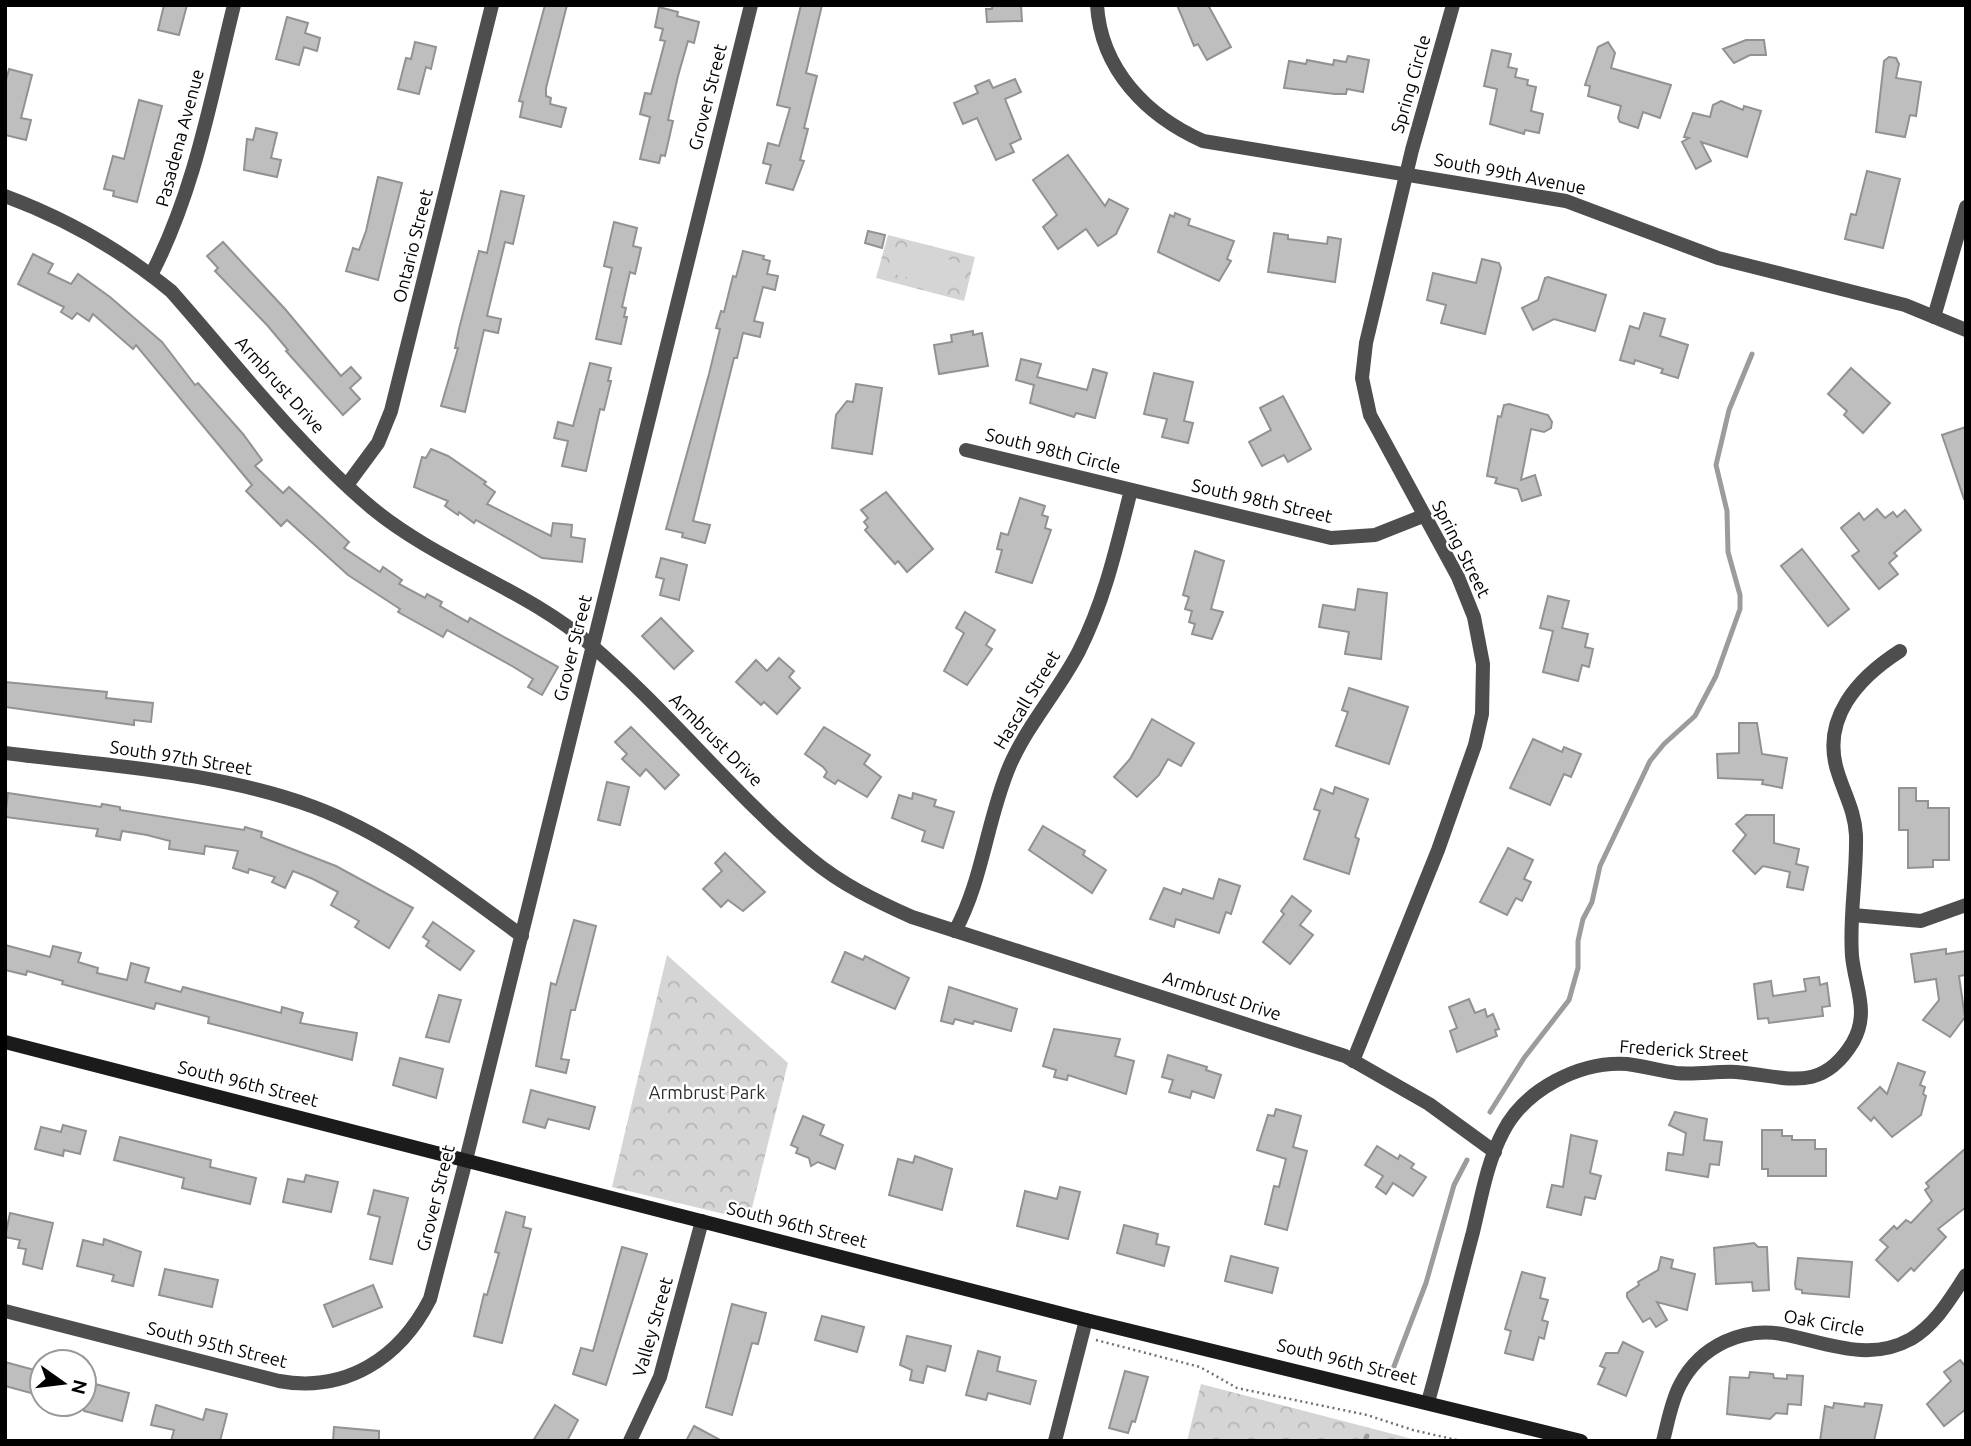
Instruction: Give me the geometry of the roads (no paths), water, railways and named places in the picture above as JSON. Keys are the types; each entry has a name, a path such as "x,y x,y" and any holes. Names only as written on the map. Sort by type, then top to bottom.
{"street":[{"name":"Pasadena Avenue","path":"151,275 174,232 187,196 234,5"},
{"name":"Ontario Street","path":"347,485 378,443 391,411 492,5"},
{"name":"Grover Street","path":"430,1299 594,647 751,5"},
{"name":"Spring Circle","path":"1407,174 1453,5"},
{"name":"South 99th Avenue","path":"1098,10 1104,40 1119,73 1154,113 1179,130 1227,146 1566,201 1718,258 1905,305 1966,330"},
{"name":"Spring Street","path":"1353,1060 1438,850 1475,745 1482,714 1483,664 1474,618 1458,577 1370,415 1362,378 1366,344 1407,174"},
{"name":"Armbrust Drive","path":"5,195 69,222 117,249 171,291 347,485 410,535 570,627 594,647 813,860 878,902 955,931 1353,1060 1429,1104 1495,1152"},
{"path":"1934,317 1966,207"},
{"name":"South 98th Circle","path":"966,450 1131,489"},
{"name":"South 98th Street","path":"1131,489 1331,538 1375,535 1423,516"},
{"name":"Hascall Street","path":"955,931 966,906 1010,764 1077,655 1097,614 1131,489"},
{"name":"Frederick Street","path":"1428,1402 1495,1152 1503,1131 1528,1101 1556,1080 1597,1066 1626,1064 1685,1073 1740,1073 1791,1081 1823,1073 1844,1055 1860,1023 1861,993 1851,943 1854,816 1837,771 1834,738 1839,714 1848,696 1866,676 1900,651"},
{"name":"South 97th Street","path":"5,753 225,782 316,808 397,849 522,936"},
{"path":"1853,915 1865,913 1921,922 1966,905"},
{"name":"South 96th Street","path":"5,1042 1086,1320 1581,1441"},
{"name":"Valley Street","path":"629,1441 660,1377 702,1221"},
{"name":"Oak Circle","path":"1663,1441 1679,1387 1693,1365 1713,1348 1737,1336 1764,1332 1856,1351 1891,1347 1925,1329 1941,1313 1966,1275"},
{"name":"South 95th Street","path":"5,1311 279,1381 310,1384 336,1381 373,1365 403,1342 430,1299"},
{"path":"1055,1441 1086,1320"}],"waterway":[{"path":"1490,1112 1524,1058 1569,1000 1578,968 1578,941 1583,919 1592,902 1600,866 1650,761 1664,744 1695,716 1716,676 1740,609 1740,595 1728,552 1727,511 1716,465 1729,410 1752,354"},
{"path":"1393,1369 1426,1283 1454,1185 1467,1160"},
{"path":"1365,1441 1367,1436"}],"park label":[{"name":"Armbrust Park","path":"707,1093"}]}
